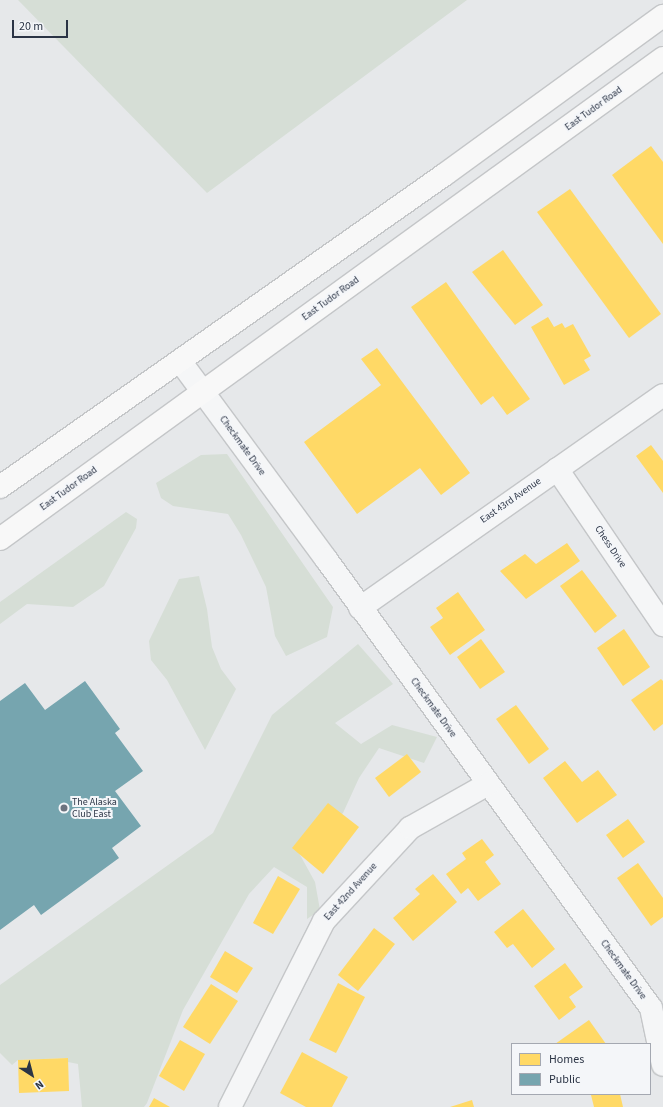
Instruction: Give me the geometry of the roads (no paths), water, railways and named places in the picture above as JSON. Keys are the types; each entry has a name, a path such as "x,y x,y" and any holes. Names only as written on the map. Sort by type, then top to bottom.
{"main road":[{"path":"0,488 444,175 663,16"},
{"name":"East Tudor Road","path":"0,539 663,58"}],"street":[{"name":"Checkmate Drive","path":"180,361 651,1008 663,1065"},
{"name":"East 43rd Avenue","path":"360,608 663,395"},
{"name":"Chess Drive","path":"557,469 663,625"},
{"name":"East 42nd Avenue","path":"230,1107 324,922 410,828 488,784"}],"place":[{"name":"The Alaska Club East","path":"64,808"}]}
